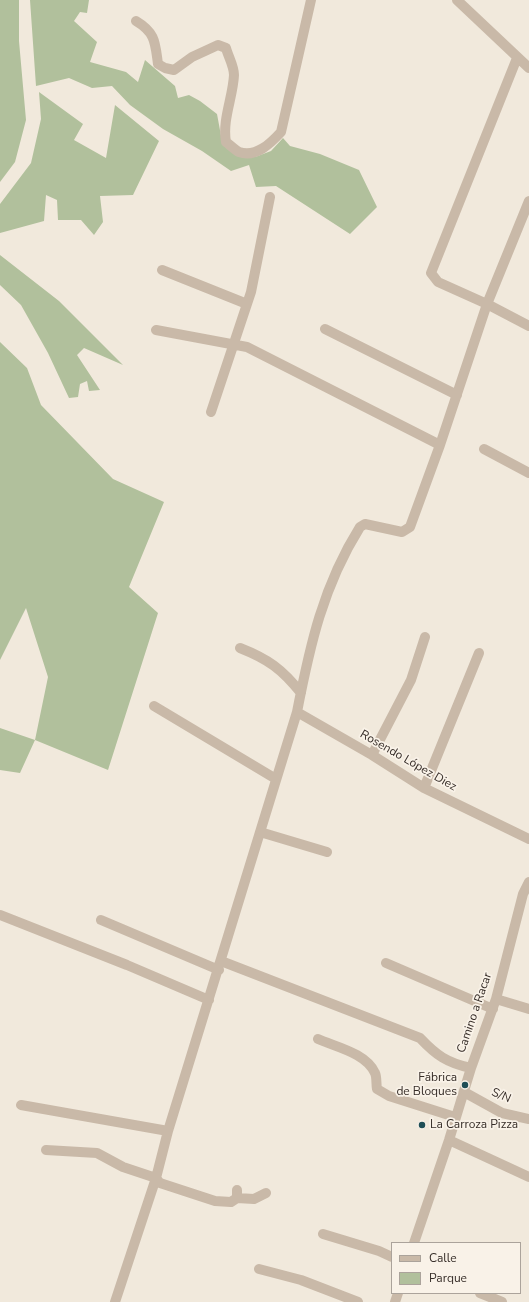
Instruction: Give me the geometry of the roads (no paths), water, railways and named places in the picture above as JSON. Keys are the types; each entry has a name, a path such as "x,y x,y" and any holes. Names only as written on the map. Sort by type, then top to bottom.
{"street":[{"path":"136,21 146,27 155,39 158,64 165,68 174,70 192,57 218,45 226,48 234,73 231,103 224,131 226,142 239,152 253,152 268,146 281,132 311,0"},
{"path":"457,0 529,68"},
{"path":"517,58 431,273 438,282 487,304 529,326"},
{"path":"211,412 248,304 270,197"},
{"path":"115,1302 156,1178 168,1131 297,712 309,649 332,577 360,527 365,524 402,532 410,527 440,445 487,304 529,201"},
{"path":"162,270 248,304"},
{"path":"325,329 457,395"},
{"path":"156,330 246,347 440,445"},
{"path":"484,449 529,473"},
{"path":"372,755 411,680 425,637"},
{"path":"240,648 272,663 287,675 301,693"},
{"path":"424,788 479,653"},
{"path":"154,706 276,779"},
{"name":"Rosendo López Diez","path":"297,712 372,755 424,788 529,839"},
{"path":"260,832 327,852"},
{"name":"Camino a Racar","path":"414,1242 449,1140 471,1068 494,1004 523,894 529,882"},
{"path":"0,915 127,965 209,1000"},
{"path":"101,920 420,1038 436,1055 457,1065 471,1068"},
{"path":"386,963 494,1004 529,1008"},
{"path":"318,1039 359,1056 368,1063 375,1073 377,1089 389,1096 455,1117"},
{"name":"S/N","path":"464,1092 502,1112 529,1119"},
{"path":"21,1106 168,1131"},
{"path":"449,1140 529,1176"},
{"path":"46,1150 97,1153 123,1167 156,1178 160,1183 215,1201 231,1202 237,1194 254,1199 266,1193"},
{"path":"323,1234 379,1251 391,1257"},
{"path":"259,1269 301,1280 358,1302"},
{"path":"482,1294 502,1302"}],"place":[{"name":"Fábrica de Bloques","path":"465,1085"},
{"name":"La Carroza Pizza","path":"422,1125"}]}
